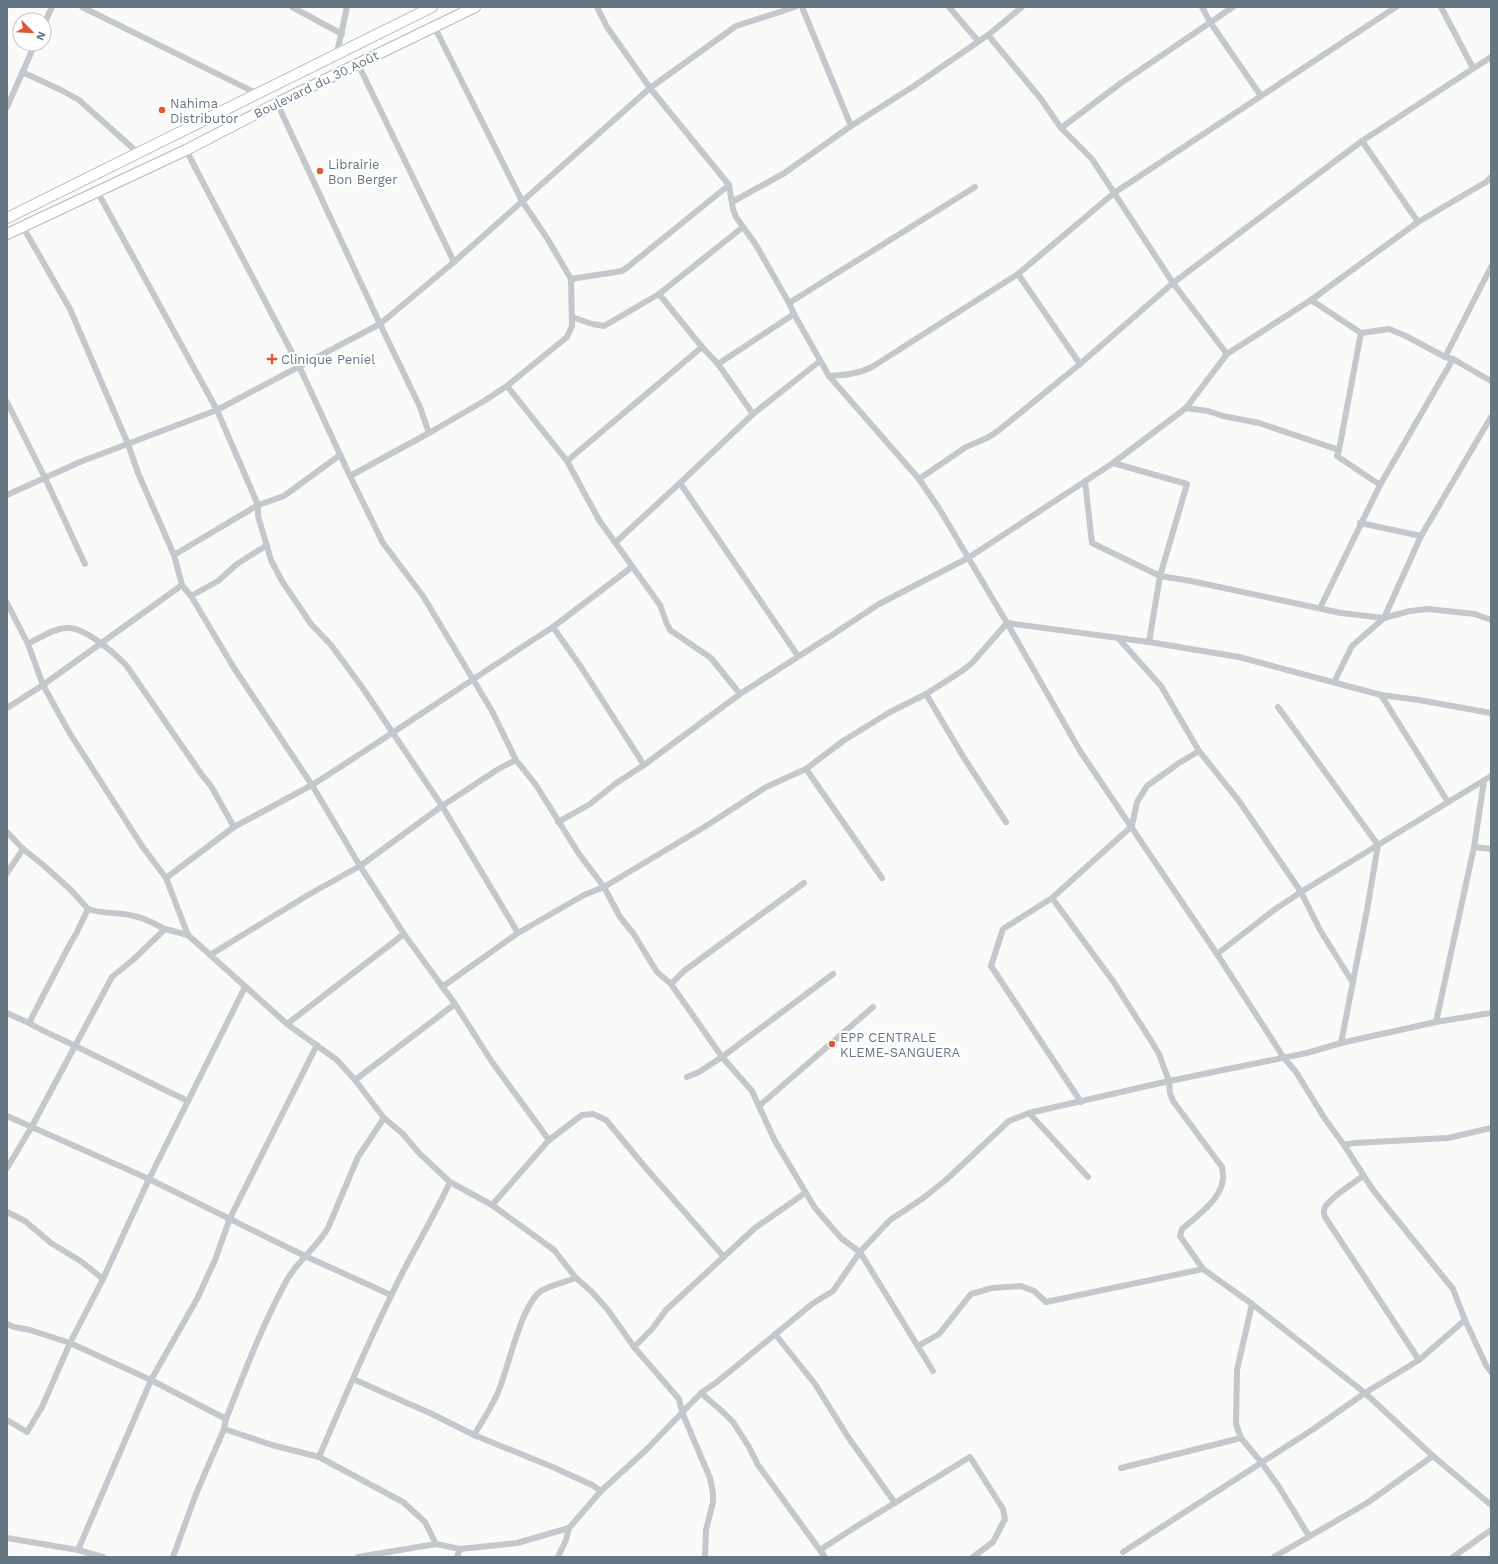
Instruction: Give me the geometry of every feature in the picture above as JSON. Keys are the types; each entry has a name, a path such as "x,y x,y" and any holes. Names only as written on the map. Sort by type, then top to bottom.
{"highway":[{"name":"Boulevard du 30 Août","path":"7,218 137,152 258,94 337,53 432,7"},
{"name":"Boulevard du 30 Août","path":"7,234 186,150 277,103 474,7"}],"street":[{"path":"82,7 258,94"},
{"path":"292,7 342,34"},
{"path":"337,53 347,7"},
{"path":"597,7 607,27 650,88 729,185 734,213 756,245 829,376 919,479 940,510 1080,751 1132,826 1284,1058 1296,1072 1325,1120 1344,1145 1362,1176 1453,1289 1465,1320 1486,1365 1491,1372"},
{"path":"7,495 128,444 217,410 380,324 454,262 650,88 736,26 795,7"},
{"path":"802,7 851,126"},
{"path":"949,7 978,41"},
{"path":"732,202 783,174 851,126 914,86 988,35 1022,7"},
{"path":"1202,7 1210,22 1261,96"},
{"path":"1061,128 1121,83 1232,7"},
{"path":"829,376 861,373 1018,274 1114,193 1396,7"},
{"path":"1441,7 1473,68"},
{"path":"350,476 484,402 507,386 567,337 571,330 571,279 547,238 522,201 434,26"},
{"path":"988,35 1041,99 1061,128 1092,159 1173,283 1227,354"},
{"path":"7,108 31,52"},
{"path":"919,479 966,447 987,438 998,431 1080,364 1173,283 1362,140 1491,57"},
{"path":"358,64 454,262"},
{"path":"22,72 79,100 137,152"},
{"path":"277,103 420,407 429,433"},
{"path":"1362,140 1418,222"},
{"path":"186,150 299,366 383,543 423,596 492,711 516,760 536,786 579,854 604,887 620,917 633,933 657,972 671,984 722,1056 752,1091 776,1141 815,1208 842,1239 860,1252 933,1371"},
{"path":"558,822 590,804 615,784 644,765 740,694 798,656 879,604 968,558 1113,463 1186,408 1227,354 1311,300 1418,222 1488,184 1491,177"},
{"path":"571,279 622,271 729,185"},
{"path":"789,302 975,187"},
{"path":"97,191 217,410 258,505 258,516 271,560 282,581 311,624 331,646 442,806 518,933"},
{"path":"22,227 70,309 128,444 138,474 174,555 182,585 234,668 312,785 360,866 404,934 455,1004 492,1062 548,1140"},
{"path":"572,317 598,326 610,324 659,294 743,227"},
{"path":"1445,357 1491,267"},
{"path":"1018,274 1080,364"},
{"path":"659,294 702,347 718,364 754,414"},
{"path":"1311,300 1361,333 1389,329 1406,336 1445,357 1453,359 1491,381"},
{"path":"718,364 794,314"},
{"path":"1361,333 1337,456 1380,485"},
{"path":"567,461 702,347"},
{"path":"1320,608 1360,523 1380,485 1453,359"},
{"path":"616,542 754,414 820,361"},
{"path":"507,386 567,461 599,520 660,605 666,624 670,630 711,658 740,694"},
{"path":"7,402 45,478 85,564"},
{"path":"1186,408 1208,411 1223,416 1259,423 1339,450"},
{"path":"1334,682 1352,646 1384,618 1422,536 1491,417"},
{"path":"174,555 258,505 284,496 340,455"},
{"path":"1113,463 1187,484 1160,576 1149,642"},
{"path":"1085,481 1092,543 1160,576 1191,581 1341,613 1384,618 1410,611 1428,609 1476,614 1491,620"},
{"path":"680,483 798,656"},
{"path":"1360,523 1422,536"},
{"path":"190,596 218,581 237,564 267,545"},
{"path":"166,878 234,827 312,785 393,734 472,679 553,627 632,568"},
{"path":"7,708 43,685 182,585"},
{"path":"7,603 28,644 43,685 69,732 142,846 166,878 188,935 287,1024 337,1060 355,1080 384,1118 403,1134 419,1153 450,1182 492,1205 554,1250 576,1278 600,1301 634,1347 679,1399 682,1412 706,1468 713,1493 713,1502 706,1530 705,1557"},
{"path":"1007,623 1149,642 1239,657 1381,695 1491,712"},
{"path":"442,987 518,933 584,895 604,887 706,826 766,787 806,769 843,741 890,712 926,694 962,671 972,663 1007,623"},
{"path":"553,627 583,670 644,765"},
{"path":"28,644 43,636 65,628 74,628 100,643 126,665 202,776 212,786 234,827"},
{"path":"1118,638 1161,686 1199,751 1239,801 1301,892 1320,930 1352,983"},
{"path":"926,694 964,758 1006,822"},
{"path":"1381,695 1448,802"},
{"path":"1278,707 1378,845 1341,1043"},
{"path":"1081,1102 991,966 1003,929 1052,898 1132,826 1137,802 1147,786 1179,763 1199,751"},
{"path":"210,955 308,895 360,866 442,806 500,768 516,760"},
{"path":"806,769 882,878"},
{"path":"1217,954 1274,910 1301,892 1491,776"},
{"path":"1436,1022 1474,847 1484,781"},
{"path":"7,832 23,849 71,890 88,909 134,916 165,929 188,935"},
{"path":"1474,847 1491,849"},
{"path":"7,873 23,849"},
{"path":"671,984 684,972 804,883"},
{"path":"1052,898 1113,981 1150,1039 1159,1054 1169,1081 1170,1093 1173,1101 1222,1167 1224,1179 1220,1188 1203,1213 1180,1232 1180,1236 1203,1269 1252,1304 1365,1393 1433,1456 1491,1504"},
{"path":"29,1023 88,909"},
{"path":"7,1168 31,1128 112,977 134,959 165,929"},
{"path":"287,1024 404,934"},
{"path":"687,1077 700,1072 833,974"},
{"path":"7,1420 27,1432 42,1407 70,1343 149,1179 245,987"},
{"path":"355,1080 455,1004"},
{"path":"759,1106 874,1007"},
{"path":"7,1013 188,1101"},
{"path":"558,1557 566,1540 569,1528 601,1491 646,1450 701,1393 717,1382 812,1304 832,1290 860,1252 890,1220 922,1199 947,1179 1009,1121 1029,1113 1169,1081 1284,1058 1341,1043 1436,1022 1491,1013"},
{"path":"78,1550 151,1380 197,1300 215,1260 230,1218 317,1045"},
{"path":"1029,1113 1088,1177"},
{"path":"492,1205 548,1140 582,1114 593,1114 606,1120 644,1167 724,1257"},
{"path":"7,1116 31,1128 149,1179 305,1256 391,1295"},
{"path":"173,1557 196,1494 224,1429 226,1419 257,1342 288,1278 305,1256 322,1238 328,1228 358,1157 384,1118"},
{"path":"1344,1145 1354,1143 1448,1138 1491,1128"},
{"path":"1362,1176 1337,1195 1325,1207 1325,1217 1419,1360"},
{"path":"320,1457 391,1295 439,1206 450,1182"},
{"path":"634,1347 652,1329 666,1310 755,1228 805,1192"},
{"path":"7,1212 25,1221 51,1243 82,1262 102,1279"},
{"path":"918,1346 938,1334 971,1294 992,1288 1021,1286 1034,1291 1046,1302 1203,1269"},
{"path":"474,1435 487,1414 500,1387 515,1341 527,1310 534,1299 541,1292 576,1278"},
{"path":"1252,1304 1237,1370 1236,1424 1241,1438 1279,1487 1309,1536"},
{"path":"1123,1552 1312,1430 1365,1393 1419,1360 1465,1320"},
{"path":"7,1324 70,1343 151,1380 226,1419"},
{"path":"775,1334 815,1384 848,1437 895,1503"},
{"path":"353,1379 432,1414 474,1435 555,1468 592,1485 601,1491"},
{"path":"701,1393 733,1422 749,1447 758,1465 825,1557"},
{"path":"224,1429 272,1445 320,1457 403,1502 425,1522 436,1544"},
{"path":"1121,1468 1241,1438"},
{"path":"1274,1557 1367,1503 1433,1456"},
{"path":"820,1550 970,1457 1003,1509 1005,1519 993,1542 973,1557"},
{"path":"358,1557 436,1544 460,1549 517,1543 569,1528"},
{"path":"1453,1557 1491,1530"},
{"path":"7,1538 78,1550 103,1557"},
{"path":"457,1557 460,1549"}],"place":[{"name":"Nahima Distributor","path":"162,110"},
{"name":"Librairie Bon Berger","path":"320,171"},
{"name":"Clinique Peniel","path":"272,359"},
{"name":"EPP CENTRALE KLEME-SANGUERA","path":"832,1044"}]}
